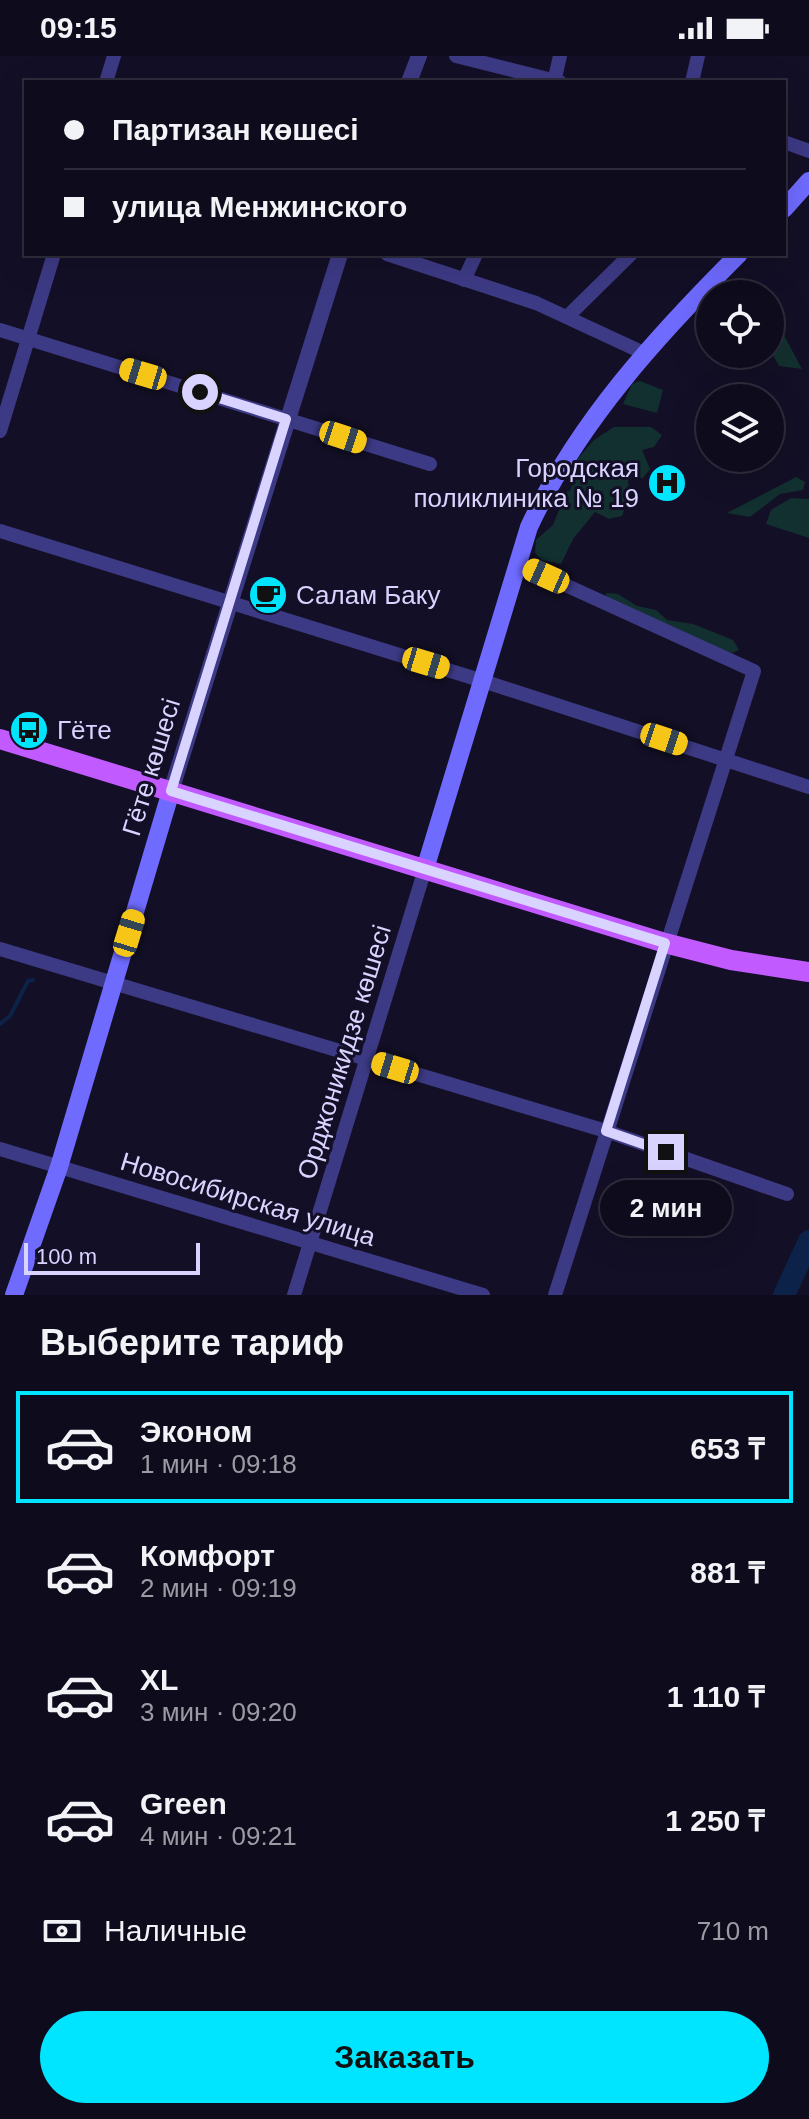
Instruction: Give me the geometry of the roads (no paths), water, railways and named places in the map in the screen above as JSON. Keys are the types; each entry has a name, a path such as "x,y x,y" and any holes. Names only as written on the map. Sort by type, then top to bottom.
{"main road":[{"path":"786,207 809,181"},
{"path":"425,869 529,527 568,452 646,354 737,256"},
{"path":"0,739 665,943 731,960 809,972"},
{"name":"Гёте көшесі","path":"14,1295 59,1167 171,791"}],"street":[{"path":"107,80 114,56"},
{"path":"456,56 548,80"},
{"path":"556,80 560,56"},
{"path":"692,80 698,56"},
{"path":"409,80 413,58"},
{"path":"786,143 809,151"},
{"path":"0,431 53,256"},
{"name":"Гёте көшесі","path":"171,791 339,256"},
{"path":"393,256 568,316 646,354"},
{"path":"464,280 475,256"},
{"path":"568,316 629,256"},
{"path":"0,330 430,464"},
{"path":"0,531 483,681 809,787"},
{"path":"517,563 754,671 555,1295"},
{"name":"Орджоникидзе көшесі","path":"294,1295 425,869"},
{"path":"0,949 606,1131 787,1194"},
{"name":"Новосибирская улица","path":"0,1149 483,1295"}],"waterway":[{"path":"0,1024 10,1016 28,981 33,980"},
{"path":"784,1295 809,1241"}],"place":[{"name":"Городская поликлиника № 19","path":"667,483"},
{"name":"Салам Баку","path":"268,595"},
{"name":"Гёте","path":"29,730"}]}
